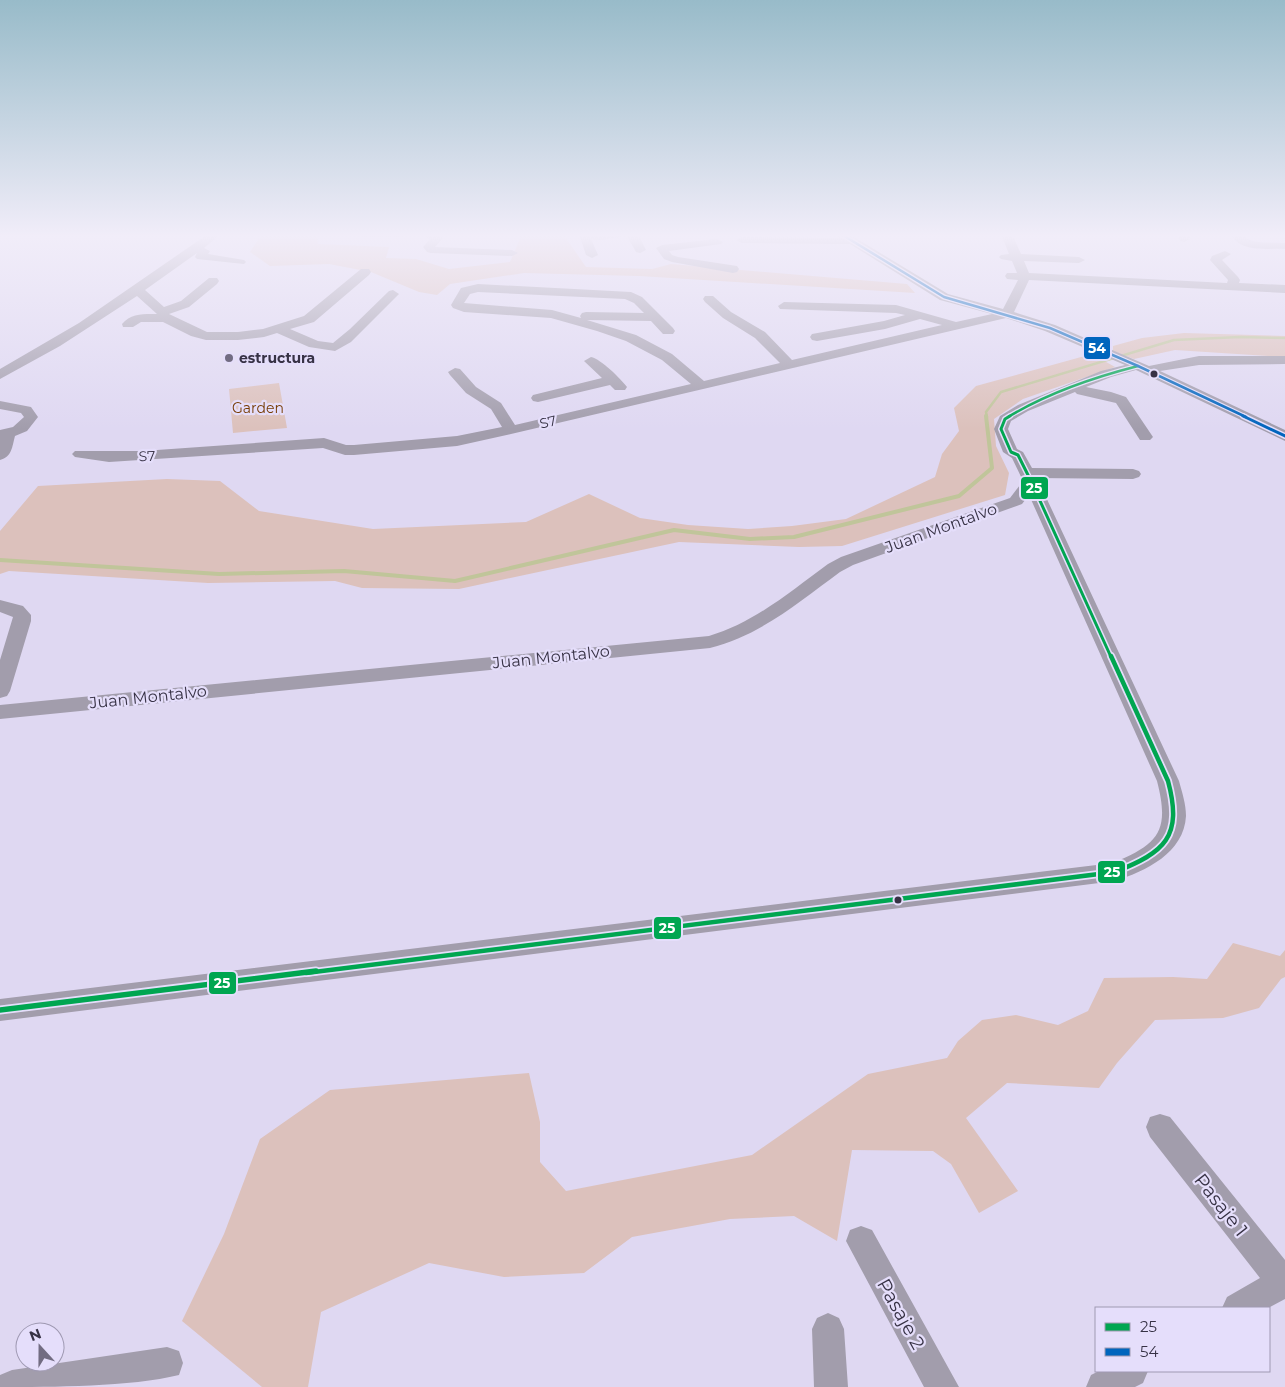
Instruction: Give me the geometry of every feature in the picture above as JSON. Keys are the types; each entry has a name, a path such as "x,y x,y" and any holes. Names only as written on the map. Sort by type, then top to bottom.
{"street":[{"path":"0,375 23,363 123,299"},
{"path":"148,299 162,312 206,336 238,336 278,329 309,319 333,299"},
{"path":"128,324 138,318 185,304 191,299"},
{"path":"278,329 321,345 338,346 348,339 387,299"},
{"path":"461,299 458,306 464,308 552,314 598,321 654,317"},
{"path":"634,299 638,300 668,331"},
{"path":"709,299 727,315 760,335 789,365"},
{"path":"953,299 993,306 1007,314 1050,328 1108,352 1135,367 1285,436"},
{"path":"1007,314 1014,299"},
{"path":"784,306 873,308 922,314 957,326"},
{"path":"100,314 128,308 162,312"},
{"path":"817,337 885,326 922,314"},
{"name":"S7","path":"80,454 109,457 142,456 324,443 345,450 354,450 457,441 1007,314"},
{"path":"598,321 668,357 701,385"},
{"path":"0,1010 918,898 1115,872 1142,862 1161,848 1172,831 1175,817 1174,798 1168,781 1029,477 1018,456 1011,452 1002,433 1002,426 1008,417 1029,406 1106,374 1135,367 1192,360 1285,360"},
{"path":"591,361 635,400"},
{"path":"1018,456 1022,452 1012,428 1017,420 1135,367"},
{"path":"455,372 470,390 496,406 511,430"},
{"path":"538,398 613,380"},
{"path":"1082,390 1121,400 1145,437"},
{"path":"0,405 26,410 31,417 27,424 18,430 4,435 3,453 0,455"},
{"path":"1029,477 1133,474"},
{"name":"Juan Montalvo","path":"0,712 727,638 754,625 834,568 1016,501 1029,477"},
{"path":"0,691 22,621 22,615 16,610 3,606"},
{"name":"Pasaje 1","path":"1160,1126 1284,1282"},
{"name":"Pasaje 2","path":"861,1241 942,1387"},
{"path":"1240,1307 1284,1282"},
{"path":"828,1329 831,1387"},
{"path":"12,1387 167,1363"},
{"path":"1103,1387 1129,1372"}],"green space":[{"path":"1184,333 1285,336 1285,357 1175,350 1134,359 1113,351 1113,346 1142,338"},
{"path":"1092,354 1115,367 1023,399 994,419 996,446 1009,473 1005,495 842,546 799,547 679,542 459,589 362,588 335,581 208,583 9,571 0,574 0,531 38,486 167,479 220,481 259,511 373,529 526,522 589,494 640,518 688,525 748,529 846,519 935,477 942,454 959,431 954,408 976,386"},
{"name":"Garden","path":"279,383 287,428 233,433 229,389"},
{"path":"1233,943 1280,956 1285,950 1285,977 1281,979 1259,1008 1223,1018 1155,1020 1117,1063 1099,1088 1007,1083 966,1118 1018,1191 979,1213 951,1164 933,1151 852,1150 837,1241 794,1216 730,1219 632,1237 584,1273 504,1277 429,1263 321,1312 308,1387 262,1387 182,1321 224,1234 260,1139 330,1090 529,1073 540,1122 540,1162 566,1191 752,1155 868,1074 947,1058 958,1041 982,1020 1016,1015 1058,1025 1088,1011 1104,978 1173,977 1207,979"}],"waterway":[{"path":"987,417 986,412 1001,392 1174,340 1240,337 1285,338"},
{"path":"0,560 219,574 344,571 455,581 674,530 750,539 794,537 959,496 992,468 986,416"}],"transit line":[{"name":"54","path":"950,299 1050,328 1138,366 1285,436"},
{"name":"25","path":"0,1010 1115,872 1146,858 1158,850 1167,840 1172,829 1174,815 1173,800 1168,781 1031,481 1018,455 1011,452 1001,429 1005,419 1023,408 1106,374 1138,366"}],"place":[{"name":"estructura","path":"229,358"}]}
